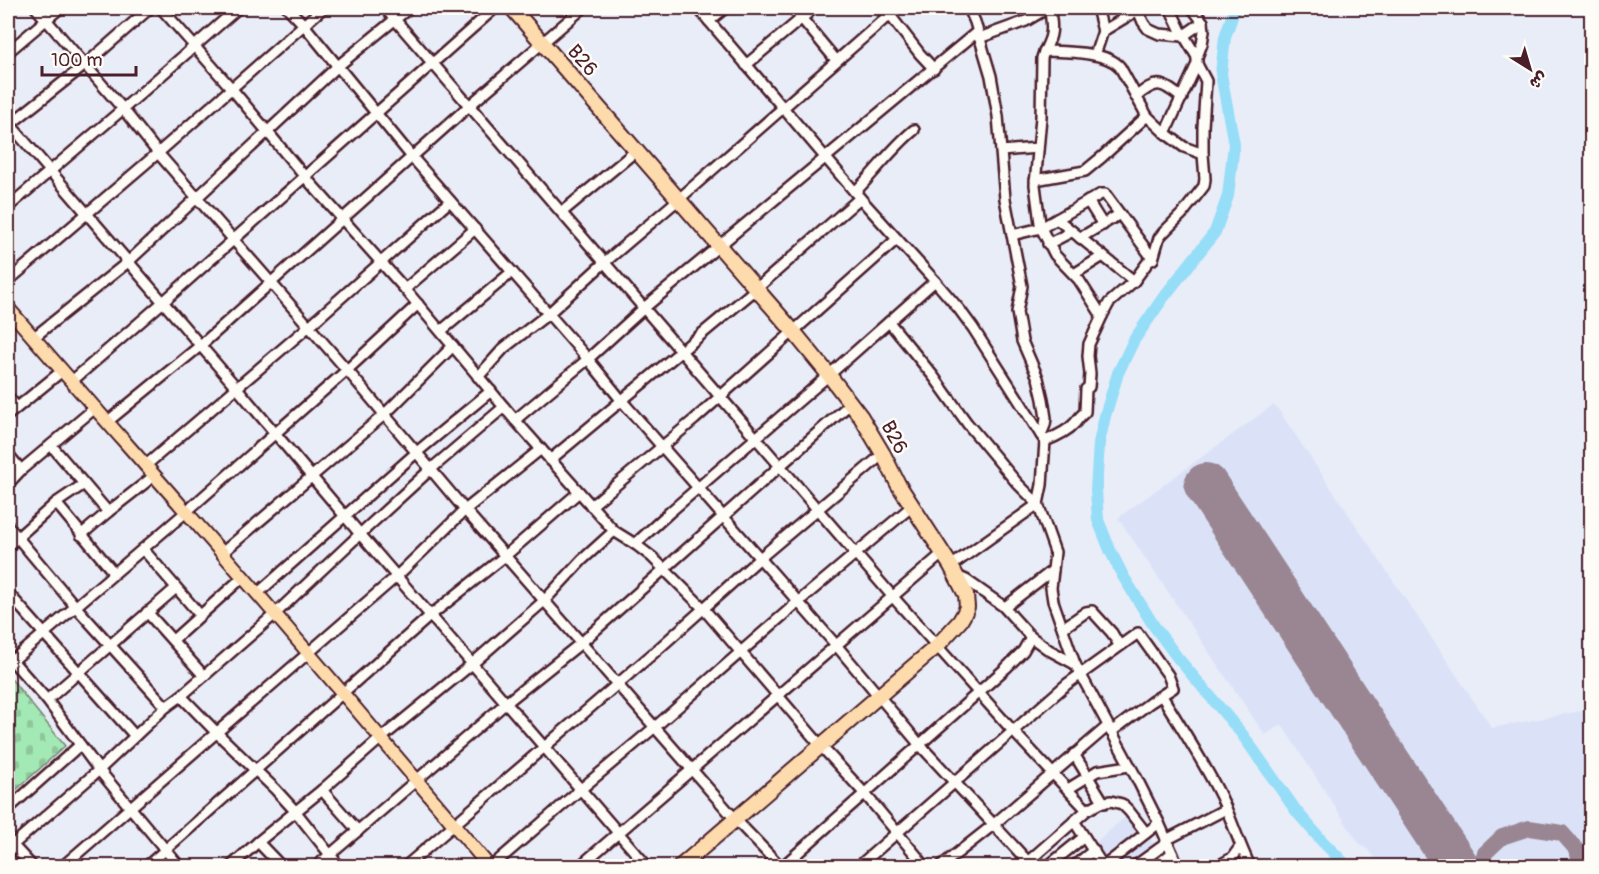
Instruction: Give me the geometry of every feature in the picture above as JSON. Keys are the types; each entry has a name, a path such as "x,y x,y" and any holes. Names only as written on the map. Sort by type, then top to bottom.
{"highway":[{"name":"B26","path":"512,8 830,375 851,403 883,454 911,507 954,571 966,595 967,607 960,621 937,646 681,867"}],"main road":[{"path":"8,308 309,653 490,867"}],"street":[{"path":"36,8 196,198 347,370 465,510 735,819 781,867 978,693 1023,651 1031,637"},
{"path":"8,52 60,8"},
{"path":"150,8 86,65 8,125 237,388 647,867"},
{"path":"161,8 232,88 305,177 418,304 540,449 614,531 635,544 665,569 703,609 865,794 924,867"},
{"path":"8,207 238,8"},
{"path":"288,8 412,158 836,645 953,783 1028,865 1039,852 1087,810 1104,802 1112,801 1122,804 1146,833"},
{"path":"8,281 323,8"},
{"path":"385,8 893,597 978,693 1087,810"},
{"path":"33,338 128,262 338,66 409,8"},
{"path":"72,381 495,8"},
{"path":"107,422 200,346 469,106 583,8"},
{"path":"698,8 857,195 935,281 973,328 1043,438"},
{"path":"709,21 725,8"},
{"path":"793,8 836,60"},
{"path":"746,65 814,8"},
{"path":"969,8 991,76 998,116 1005,199 1022,286 1017,312 1022,341 1038,378 1046,418 1043,438 1042,485 1038,504 954,571 1005,607 1031,637 1075,664"},
{"path":"977,31 980,8"},
{"path":"515,420 644,308 977,31 1026,21 1049,8 1051,37 1042,58 1035,180 1041,228 1057,259 1079,280 1102,316"},
{"path":"1095,56 1103,31 1097,8"},
{"path":"1043,438 1061,434 1085,412 1086,389 1089,387 1090,374 1089,344 1102,316 1110,303 1154,258 1159,238 1204,186 1206,81 1170,8"},
{"path":"1166,133 1197,61 1204,31 1203,22 1192,8"},
{"path":"1103,31 1139,9 1148,29 1159,34 1183,36 1203,22"},
{"path":"478,377 504,348 548,314 893,10 923,57 934,69"},
{"path":"1044,51 1076,52 1114,60 1118,63 1146,116 1184,147 1203,154"},
{"path":"1136,97 1157,84 1166,86 1182,98"},
{"path":"1035,180 1085,171 1146,116"},
{"path":"550,460 756,289 857,195 914,130"},
{"path":"1001,152 1038,148"},
{"path":"562,212 637,150"},
{"path":"1012,235 1041,228 1104,194 1154,258"},
{"path":"145,466 308,327 450,201"},
{"path":"1088,201 1103,225"},
{"path":"1080,238 1120,214"},
{"path":"1057,219 1134,280"},
{"path":"405,290 475,229"},
{"path":"1048,244 1071,232"},
{"path":"591,506 720,396 897,239"},
{"path":"1074,274 1102,256"},
{"path":"441,331 512,273"},
{"path":"635,544 935,281"},
{"path":"179,867 99,770 47,700 10,659 44,633 186,512 418,304"},
{"path":"889,322 939,383 967,423 1017,483 1038,504 1055,552 1051,588 1053,601 1075,664 1159,823 1174,862 1156,867"},
{"path":"222,553 384,414 453,346"},
{"path":"8,415 62,371"},
{"path":"257,594 417,452 491,391"},
{"path":"8,396 17,407"},
{"path":"317,867 506,703 581,643 851,403"},
{"path":"32,867 9,844 99,770 166,707 275,614 431,469 504,407"},
{"path":"8,484 21,470 95,408"},
{"path":"51,445 108,512"},
{"path":"63,867 397,576 465,510 540,449"},
{"path":"8,453 21,470"},
{"path":"406,867 816,509 883,454"},
{"path":"81,535 154,476"},
{"path":"8,546 56,503 84,484"},
{"path":"147,867 431,615 505,556 579,492"},
{"path":"56,503 114,573"},
{"path":"490,867 911,507"},
{"path":"8,526 75,606 166,707"},
{"path":"231,867 544,601 582,560 614,531"},
{"path":"143,549 200,615"},
{"path":"580,867 942,554"},
{"path":"1005,607 1053,570"},
{"path":"173,640 243,577"},
{"path":"47,700 176,588"},
{"path":"8,593 135,736"},
{"path":"1063,628 1086,612 1092,611 1112,633 1119,645"},
{"path":"147,612 204,676"},
{"path":"860,867 953,783 1080,674 1136,633 1139,634 1168,675 1173,685 1172,690 1074,754 942,867"},
{"path":"181,696 256,769 296,812 339,867"},
{"path":"1162,696 1215,784 1250,867"},
{"path":"8,809 80,745"},
{"path":"1074,754 1104,802"},
{"path":"1068,789 1104,769 1130,766"},
{"path":"322,790 358,831"},
{"path":"1128,848 1139,865 1167,841 1226,809"},
{"path":"1074,821 1103,867 1159,823"},
{"path":"1039,852 1049,866 1084,837"},
{"path":"258,842 281,867"},
{"path":"1218,867 1232,858 1240,847"},
{"path":"1061,855 1072,867 1094,850"}],"shaded area":[{"path":"1273,405 1278,409 1492,728 1591,709 1591,866 1381,866 1358,842 1282,725 1265,735 1118,518"},
{"path":"1130,813 1171,866 1068,866"}],"green space":[{"path":"8,675 65,746 8,797"}],"waterway":[{"path":"1235,8 1225,37 1221,74 1234,144 1228,196 1215,232 1163,298 1134,340 1118,373 1099,443 1096,490 1098,520 1123,576 1154,626 1242,734 1297,812 1347,866"}],"taxiway":[{"path":"1480,866 1485,853 1502,837 1529,828 1562,833 1577,850 1581,866"}],"runway":[{"path":"1206,485 1457,866"}]}
